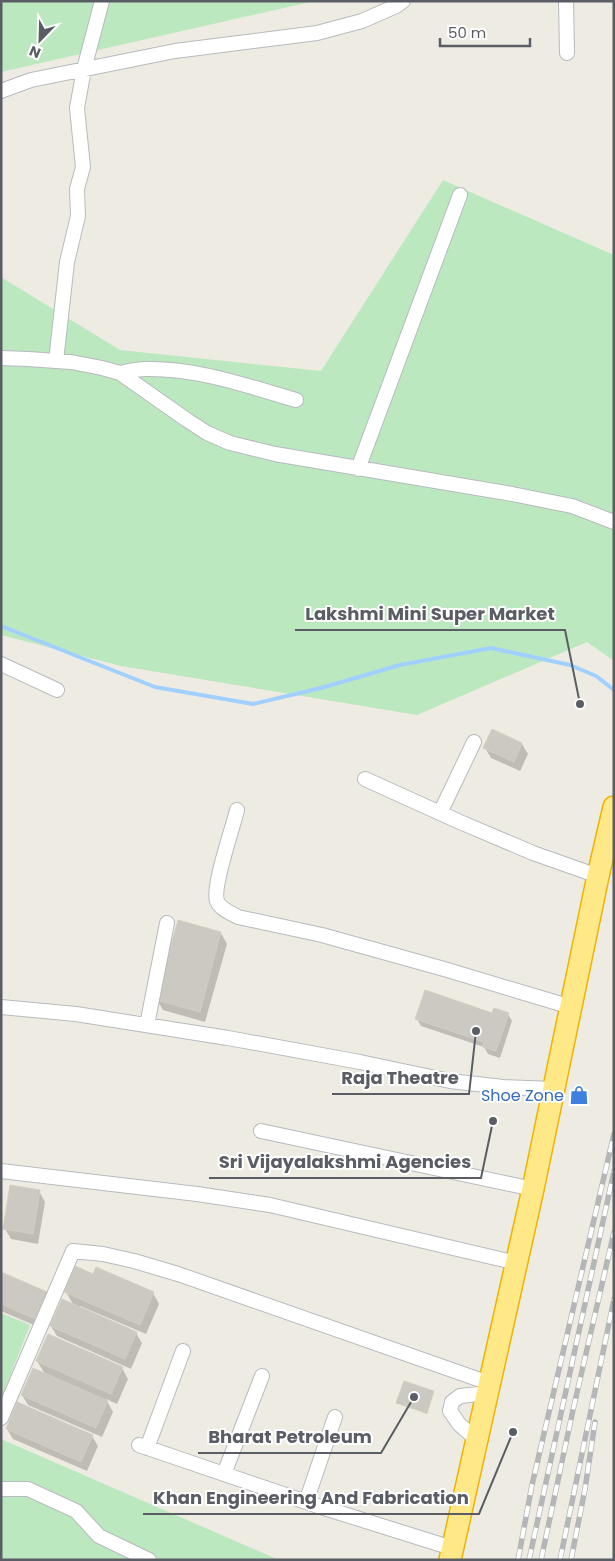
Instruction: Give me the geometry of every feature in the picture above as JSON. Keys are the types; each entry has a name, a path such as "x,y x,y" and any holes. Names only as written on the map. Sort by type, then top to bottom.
{"highway":[{"path":"451,1554 517,1263 614,807"}],"street":[{"path":"56,361 67,262 78,216 77,189 83,167 77,108 84,69 102,1"},
{"path":"1,91 32,80 175,51 317,33 362,21 403,1"},
{"path":"566,1 567,53"},
{"path":"358,469 460,195"},
{"path":"1,358 56,361 102,368 120,373 186,420 207,433 230,443 275,454 572,506 614,522"},
{"path":"120,373 145,369 202,374 296,400"},
{"path":"1,664 57,690"},
{"path":"440,814 474,742"},
{"path":"365,779 440,814 533,853 598,876"},
{"path":"238,810 216,886 217,901 226,911 238,917 332,938 571,1006"},
{"path":"147,1025 166,923"},
{"path":"1,1006 76,1014 147,1025 350,1060 450,1081 503,1087 554,1089"},
{"path":"261,1131 533,1189"},
{"path":"1,1171 198,1194 270,1205 517,1263"},
{"path":"1,1418 73,1251 103,1254 178,1274 488,1388"},
{"path":"183,1351 143,1446 451,1554"},
{"path":"224,1474 262,1376"},
{"path":"477,1440 459,1424 450,1411 452,1402 460,1396 488,1388"},
{"path":"306,1502 336,1417"},
{"path":"1,1489 28,1489 76,1511 99,1536 149,1560"}],"green space":[{"path":"1,1 315,1 1,72"},
{"path":"443,180 614,255 614,661 587,642 417,715 121,666 1,635 1,277 120,350 321,371"},
{"path":"1,1313 30,1325 1,1399"},
{"path":"1,1439 279,1560 1,1560"}],"building":[{"path":"492,729 522,743 514,762 483,748"},
{"path":"178,920 221,932 200,1012 156,1000"},
{"path":"425,990 492,1013 494,1008 509,1013 496,1051 483,1047 484,1042 415,1019"},
{"path":"10,1185 40,1190 33,1234 3,1229"},
{"path":"75,1266 93,1274 96,1267 154,1292 140,1325 64,1292"},
{"path":"1,1272 47,1292 35,1319 1,1304"},
{"path":"62,1299 137,1332 125,1359 50,1326"},
{"path":"48,1334 123,1367 111,1394 36,1361"},
{"path":"33,1368 108,1401 96,1428 21,1395"},
{"path":"404,1381 434,1391 427,1413 396,1403"},
{"path":"17,1402 93,1435 81,1462 6,1429"}],"waterway":[{"path":"1,626 155,687 253,704 321,688 400,665 491,648 570,665 596,676 614,690"}],"railway":[{"path":"518,1560 532,1485 614,1134"},
{"path":"529,1560 614,1171"},
{"path":"541,1560 614,1232"},
{"path":"560,1560 614,1299"},
{"path":"571,1560 585,1489 595,1422"}],"place":[{"name":"Lakshmi Mini Super Market","path":"580,704"},
{"name":"Raja Theatre","path":"476,1031"},
{"name":"Shoe Zone","path":"579,1095"},
{"name":"Sri Vijayalakshmi Agencies","path":"493,1121"},
{"name":"Bharat Petroleum","path":"414,1397"},
{"name":"Khan Engineering And Fabrication","path":"513,1432"}]}
